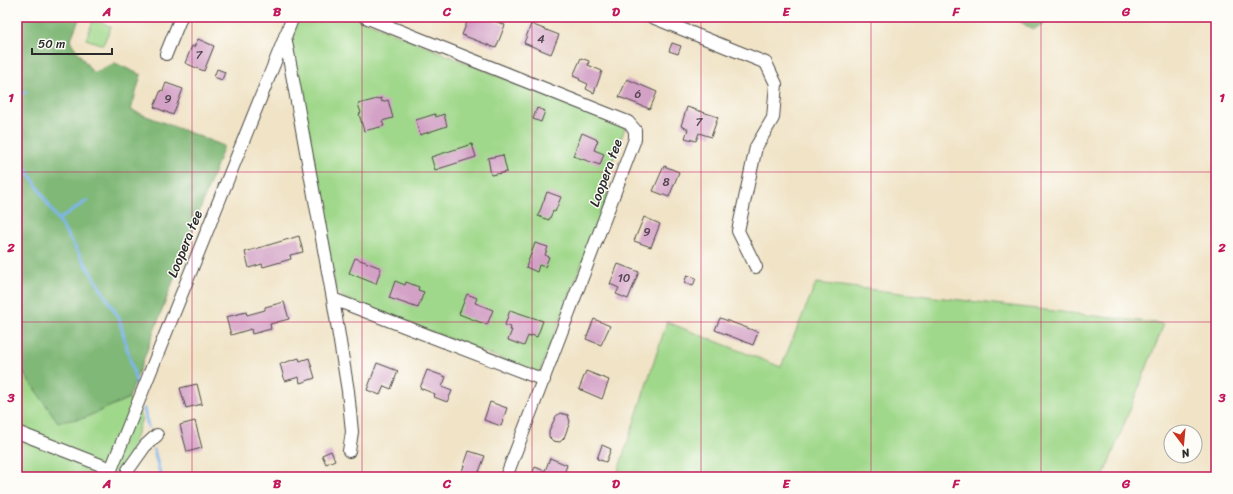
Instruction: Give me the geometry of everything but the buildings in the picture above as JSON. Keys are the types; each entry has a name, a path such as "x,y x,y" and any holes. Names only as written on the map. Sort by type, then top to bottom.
{"street":[{"path":"166,54 181,17"},
{"name":"Loopera tee","path":"112,468 293,17"},
{"name":"Loopera tee","path":"365,17 628,122 635,130 635,139 506,477"},
{"path":"652,17 766,63 776,84 773,118 756,147 738,231 756,267"},
{"path":"285,36 333,299 348,391 352,432 349,451"},
{"path":"333,299 544,380"},
{"path":"17,432 112,468 130,473 144,446 157,436"}],"green space":[{"path":"17,17 80,17 70,41 93,73 115,63 141,75 131,110 224,146 129,398 84,418 58,422 17,364"},
{"path":"296,17 354,17 625,128 601,191 609,194 540,371 536,372 344,298 336,290 290,34"},
{"path":"1013,17 1053,17 1033,30"},
{"path":"94,18 111,27 103,45 86,39"},
{"path":"816,283 1164,324 1103,477 616,477 667,322 781,367"},
{"path":"17,364 58,422 84,418 129,398 142,418 123,477 17,477"}],"waterway":[{"path":"17,95 26,92"},
{"path":"17,154 119,318 138,389"},
{"path":"58,220 88,200"},
{"path":"144,409 148,427"},
{"path":"154,450 161,477"}]}
